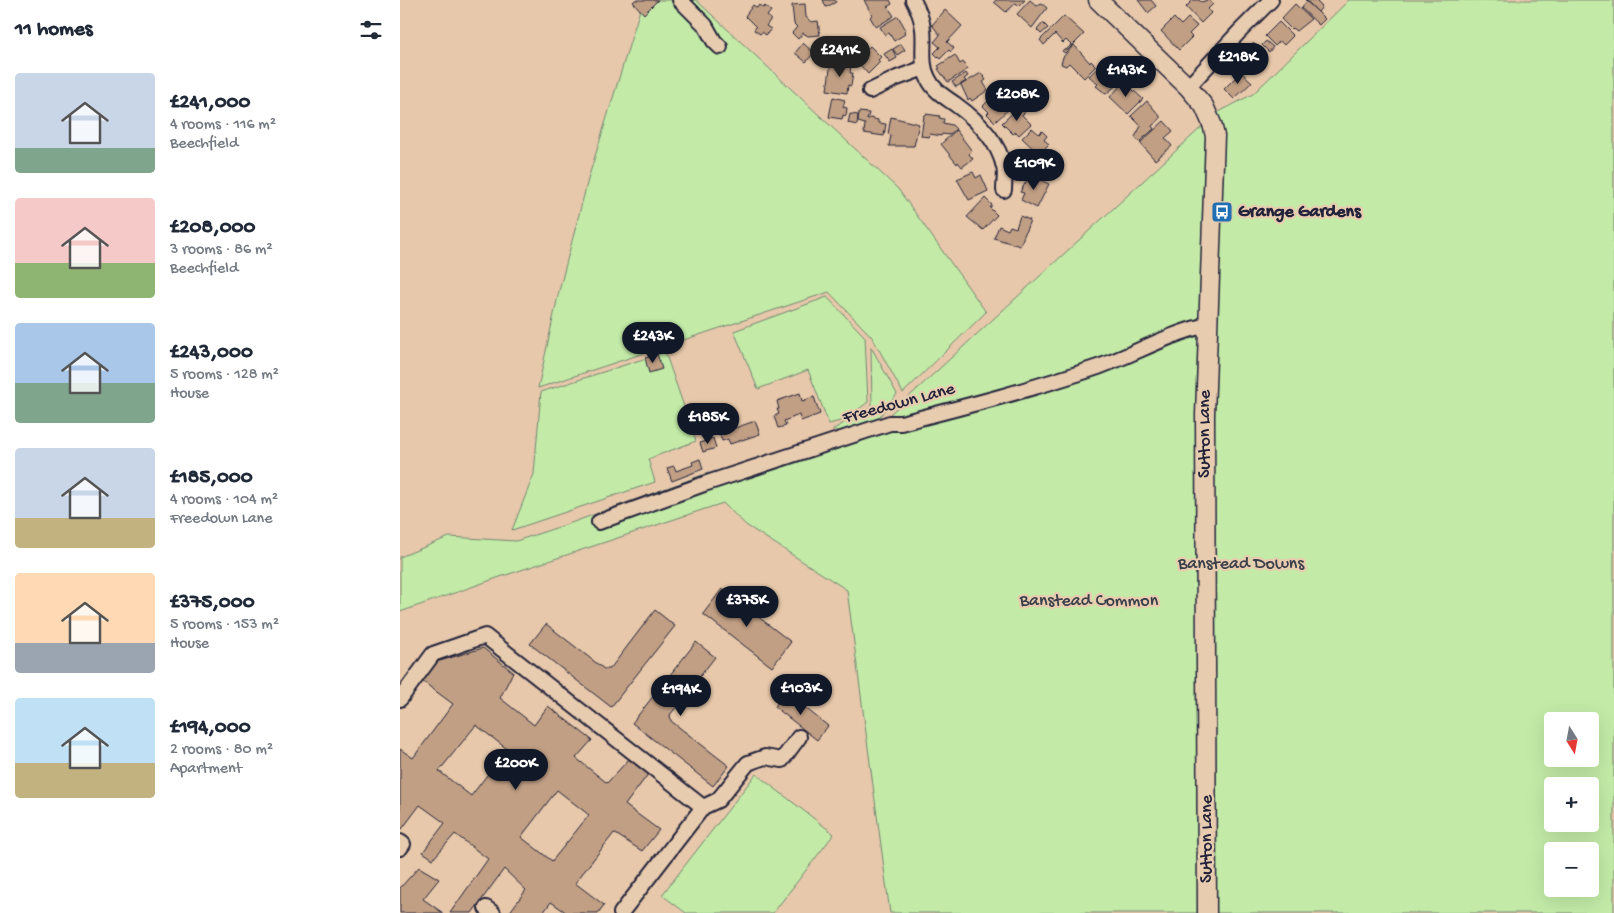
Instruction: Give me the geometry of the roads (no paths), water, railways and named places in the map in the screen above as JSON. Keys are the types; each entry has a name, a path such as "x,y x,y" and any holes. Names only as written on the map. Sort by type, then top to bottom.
{"main road":[{"name":"Sutton Lane","path":"1098,0 1188,87 1208,114 1215,136 1207,324 1205,541 1206,913"}],"street":[{"path":"680,0 704,25 720,48"},
{"path":"913,0 921,18 923,29 924,68 932,85 938,92 973,117 990,138 999,152 1004,167 1004,190"},
{"path":"1188,87 1271,0"},
{"path":"870,92 897,78 924,68"},
{"name":"Freedown Lane","path":"600,522 704,484 890,423 901,423 1055,381 1100,366 1185,330 1207,324"},
{"path":"400,699 433,654 485,636 703,807"},
{"path":"621,913 703,807 718,800 748,763 765,757 782,760 799,737"},
{"path":"400,842 403,844 400,848"}],"place":[{"name":"Grange Gardens","path":"1222,212"}],"park label":[{"name":"Banstead Downs","path":"1241,564"},
{"name":"Banstead Common","path":"1089,601"}]}
